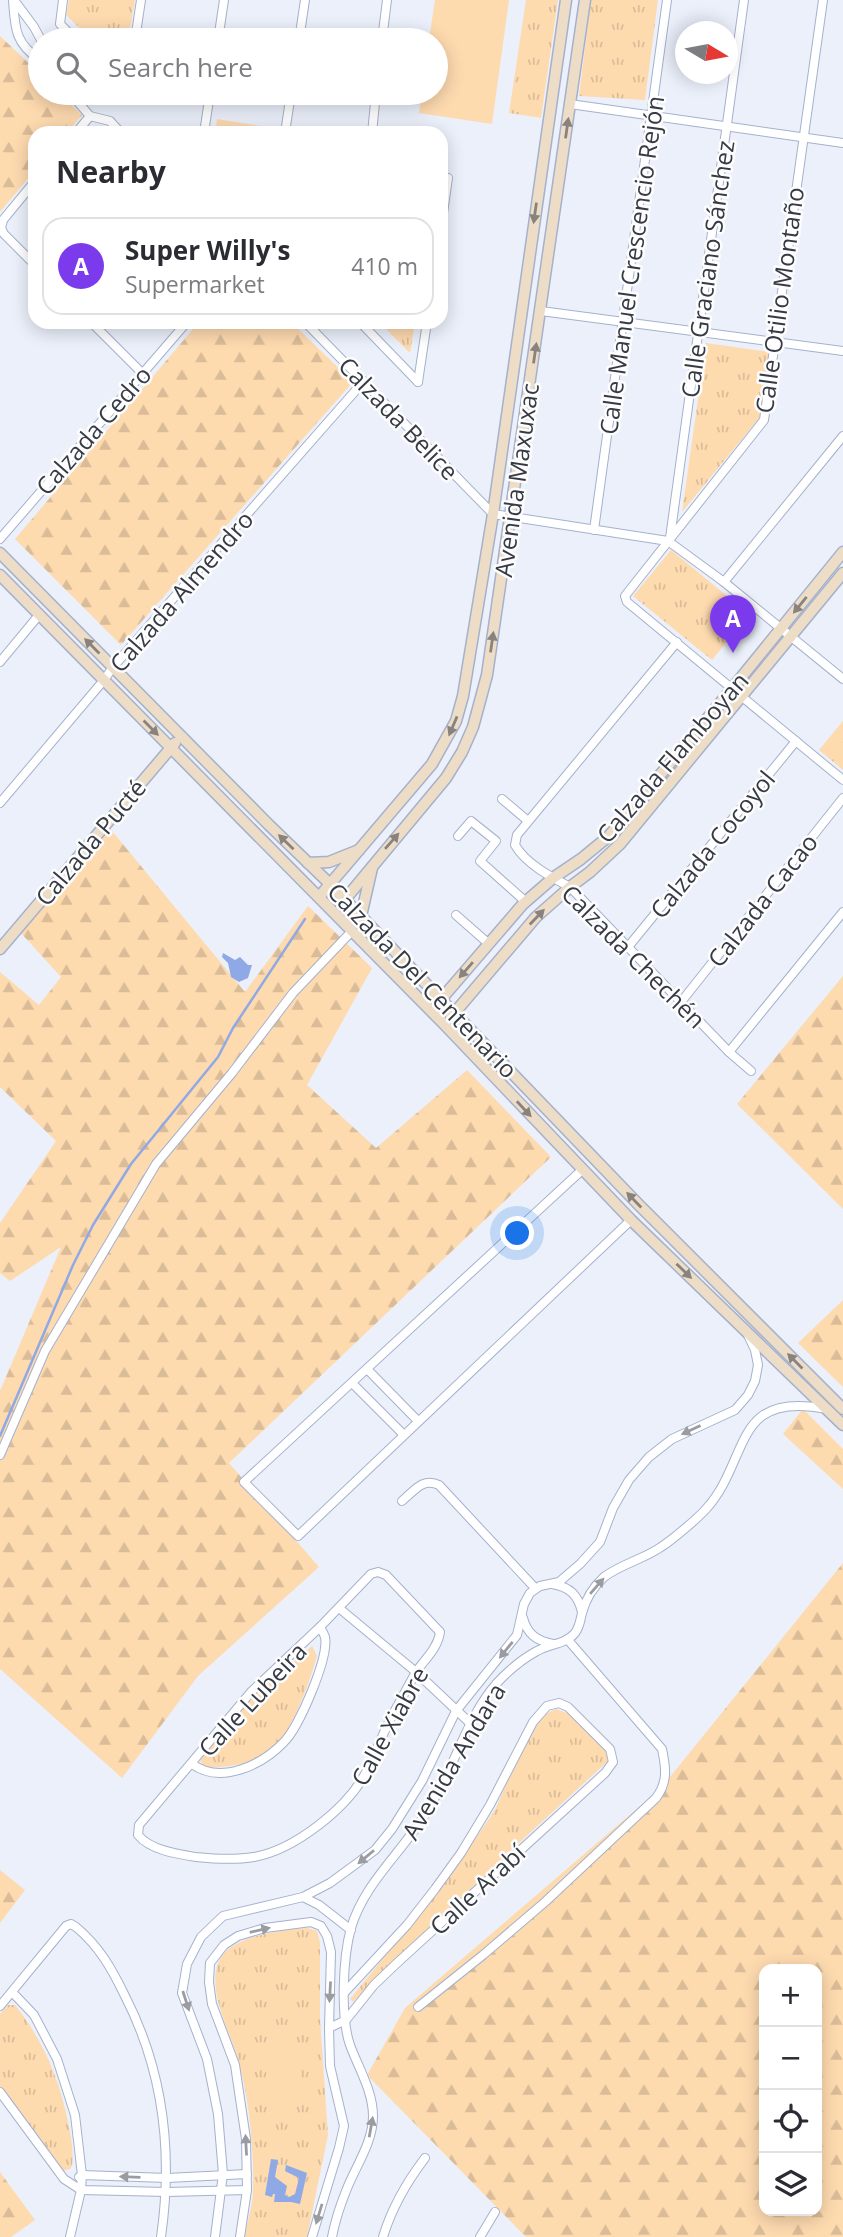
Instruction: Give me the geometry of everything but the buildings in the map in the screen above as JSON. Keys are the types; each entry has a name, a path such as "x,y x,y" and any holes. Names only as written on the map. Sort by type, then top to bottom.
{"main road":[{"name":"Avenida Maxuxac","path":"319,897 432,764 456,721 464,696 493,514 566,0"},
{"name":"Avenida Maxuxac","path":"334,913 446,778 473,727 487,675 585,0"},
{"name":"Calzada Flamboyan","path":"430,1010 526,902 552,878 609,836 843,552"},
{"name":"Calzada Del Centenario","path":"0,553 330,884 639,1205 843,1409"},
{"name":"Calzada Flamboyan","path":"444,1024 536,917 590,873 620,844 843,573"},
{"name":"Calzada Del Centenario","path":"0,575 444,1024 631,1220 843,1425"},
{"name":"Calzada Pucté","path":"0,949 181,736"},
{"path":"410,791 425,803"},
{"path":"308,863 329,862 362,849"},
{"path":"361,916 374,862"}],"street":[{"path":"14,0 35,28"},
{"path":"14,0 15,32 28,50"},
{"path":"63,0 60,24 64,28"},
{"path":"137,28 141,0"},
{"path":"220,28 224,0"},
{"path":"301,28 305,0"},
{"path":"384,28 387,0"},
{"name":"Calle Manuel Crescencio Rejón","path":"594,530 667,0"},
{"name":"Calle Graciano Sánchez","path":"669,539 744,0"},
{"name":"Calle Otilio Montaño","path":"677,642 627,602 625,596 764,420 823,0"},
{"path":"570,104 843,143"},
{"path":"80,105 90,116 110,121 115,126"},
{"path":"205,126 208,105"},
{"path":"286,126 289,105"},
{"path":"373,126 375,105"},
{"path":"82,126 90,116"},
{"path":"28,190 3,220 1,228 28,257"},
{"path":"541,311 843,351"},
{"path":"98,329 142,373"},
{"name":"Calzada Cedro","path":"0,539 181,329"},
{"name":"Calzada Belice","path":"312,329 493,514"},
{"path":"367,329 418,382 426,329"},
{"name":"Calzada Almendro","path":"0,803 113,667 363,381"},
{"path":"724,582 843,436"},
{"path":"493,514 669,539 843,679"},
{"path":"0,662 39,615"},
{"path":"502,799 528,821 677,642 731,690 742,696 843,780"},
{"name":"Calzada Cocoyol","path":"628,947 796,741"},
{"name":"Calzada Cacao","path":"681,1002 843,798"},
{"path":"458,836 471,821 496,841 480,861 526,902"},
{"name":"Calzada Chechén","path":"528,821 517,835 515,845 520,853 552,878 570,887 729,1052 751,1071"},
{"path":"729,1052 843,912"},
{"path":"456,915 489,944"},
{"path":"0,1455 45,1351 156,1164 232,1073 293,993 352,931"},
{"path":"582,1170 244,1482 298,1536 631,1220"},
{"path":"402,1501 424,1482 432,1481 439,1485 535,1588 559,1582 600,1542 613,1508 629,1480 649,1457 681,1434 735,1410 748,1395 755,1381 758,1365 747,1332"},
{"path":"367,1369 418,1422"},
{"path":"352,1383 403,1434"},
{"path":"418,2007 545,1902 656,1798 663,1788 667,1771 662,1749 568,1640 581,1624 582,1612 591,1590 606,1576 661,1547 706,1509 722,1486 750,1427 771,1410 786,1405 805,1404 828,1409"},
{"name":"Calle Lubeira","path":"138,1835 139,1825 251,1692 371,1574 379,1572 386,1575 440,1632"},
{"path":"551,1583 563,1585 573,1591 582,1612"},
{"name":"Avenida Andara","path":"215,2237 223,2174 218,2114 207,2059 182,1993 187,1964 201,1937 223,1916 303,1897 330,1883 375,1850 392,1829 416,1790 456,1711 517,1635 524,1604 535,1588"},
{"path":"339,1608 416,1672 470,1723"},
{"path":"522,1615 525,1627 532,1636 542,1642 554,1644"},
{"path":"192,1764 199,1769 217,1773 234,1771 268,1757 286,1740 306,1704 321,1667 325,1638 320,1627"},
{"name":"Calle Xiabre","path":"138,1835 144,1842 180,1855 228,1859 256,1857 285,1845 318,1825 349,1798 365,1773 416,1672 439,1641 440,1632"},
{"name":"Avenida Andara","path":"332,2237 346,2190 369,2138 373,2115 368,2088 348,2041 346,2020 344,1979 351,1930 357,1911 371,1885 407,1840 434,1799 470,1723 494,1686 513,1667 538,1650 568,1640"},
{"name":"Calle Arabí","path":"344,1993 407,1925 435,1889 489,1805 527,1731 547,1706 559,1703 568,1707 610,1749 613,1762 605,1773 374,1985 346,2020"},
{"path":"303,1897 319,1905 351,1930"},
{"path":"240,2237 247,2190 246,2139 235,2065 212,2004 210,1963 224,1945 238,1936 265,1928 311,1922 321,1926 331,1952 330,2066 344,2126 312,2237"},
{"path":"0,2006 66,1926 71,1924 76,1927 107,1960 131,2008 152,2060 162,2101 167,2140 167,2192 161,2237"},
{"path":"12,1992 34,2015 57,2059 75,2115 82,2175 70,2237"},
{"path":"329,2028 346,2020"},
{"path":"0,2092 64,2179 81,2190 247,2190"},
{"path":"383,2237 405,2184 425,2158"},
{"path":"70,2184 82,2175 167,2178 247,2174"},
{"path":"480,2237 495,2212"}],"green space":[{"path":"69,0 135,0 130,28 80,28 66,15"},
{"path":"435,0 509,0 492,124 419,113 420,105 448,105 448,28 431,28"},
{"path":"526,0 558,0 541,118 509,113"},
{"path":"591,0 658,0 645,100 579,96"},
{"path":"0,36 28,63 28,105 72,105 82,115 73,126 28,126 28,178 0,212"},
{"path":"217,119 260,126 216,126"},
{"path":"193,329 298,329 353,382 121,645 15,539"},
{"path":"386,329 414,329 410,353"},
{"path":"706,343 769,352 760,417 682,512"},
{"path":"671,550 749,614 712,660 633,596"},
{"path":"843,721 843,770 819,750"},
{"path":"107,825 245,992 308,906 372,968 307,1085 376,1148 467,1070 551,1157 229,1463 319,1567 198,1676 122,1778 0,1669 0,1391 61,1247 10,1281 0,1273 0,1223 56,1141 0,1087 0,972 39,1005 61,977 21,933"},
{"path":"843,976 843,1209 737,1104"},
{"path":"843,1300 843,1387 798,1343"},
{"path":"803,1409 843,1449 843,1489 783,1434"},
{"path":"843,1563 843,2237 526,2237 367,2075 405,2008 661,1788"},
{"path":"312,1646 317,1656 309,1680 291,1723 276,1746 253,1761 203,1767 200,1760 254,1696"},
{"path":"556,1709 567,1713 607,1750 610,1756 607,1762 353,2002 350,1999 448,1879 495,1810 515,1764 542,1716"},
{"path":"0,1870 25,1890 0,1923"},
{"path":"307,1928 317,1931 320,1942 320,2019 328,2135 307,2237 245,2237 253,2190 250,2120 241,2069 216,1991 217,1966 229,1949 249,1938"},
{"path":"8,2005 15,2005 25,2018 55,2075 71,2138 73,2160 70,2169 61,2171 0,2087 0,2014"},
{"path":"295,2041 304,2096 271,2101 262,2046"},
{"path":"0,2172 35,2220 11,2237 0,2237"}],"water":[{"path":"223,953 235,960 240,957 248,965 252,965 248,978 239,982 231,977 228,963 222,957"},
{"path":"271,2159 278,2160 275,2177 287,2186 285,2195 289,2197 295,2194 299,2178 285,2171 286,2165 307,2173 300,2204 274,2202 275,2194 272,2197 265,2195"}],"waterway":[{"path":"0,1436 73,1265 93,1225 131,1164 218,1057 233,1028 305,919"}],"place":[{"name":"Super Willy's","path":"733,653"}]}
